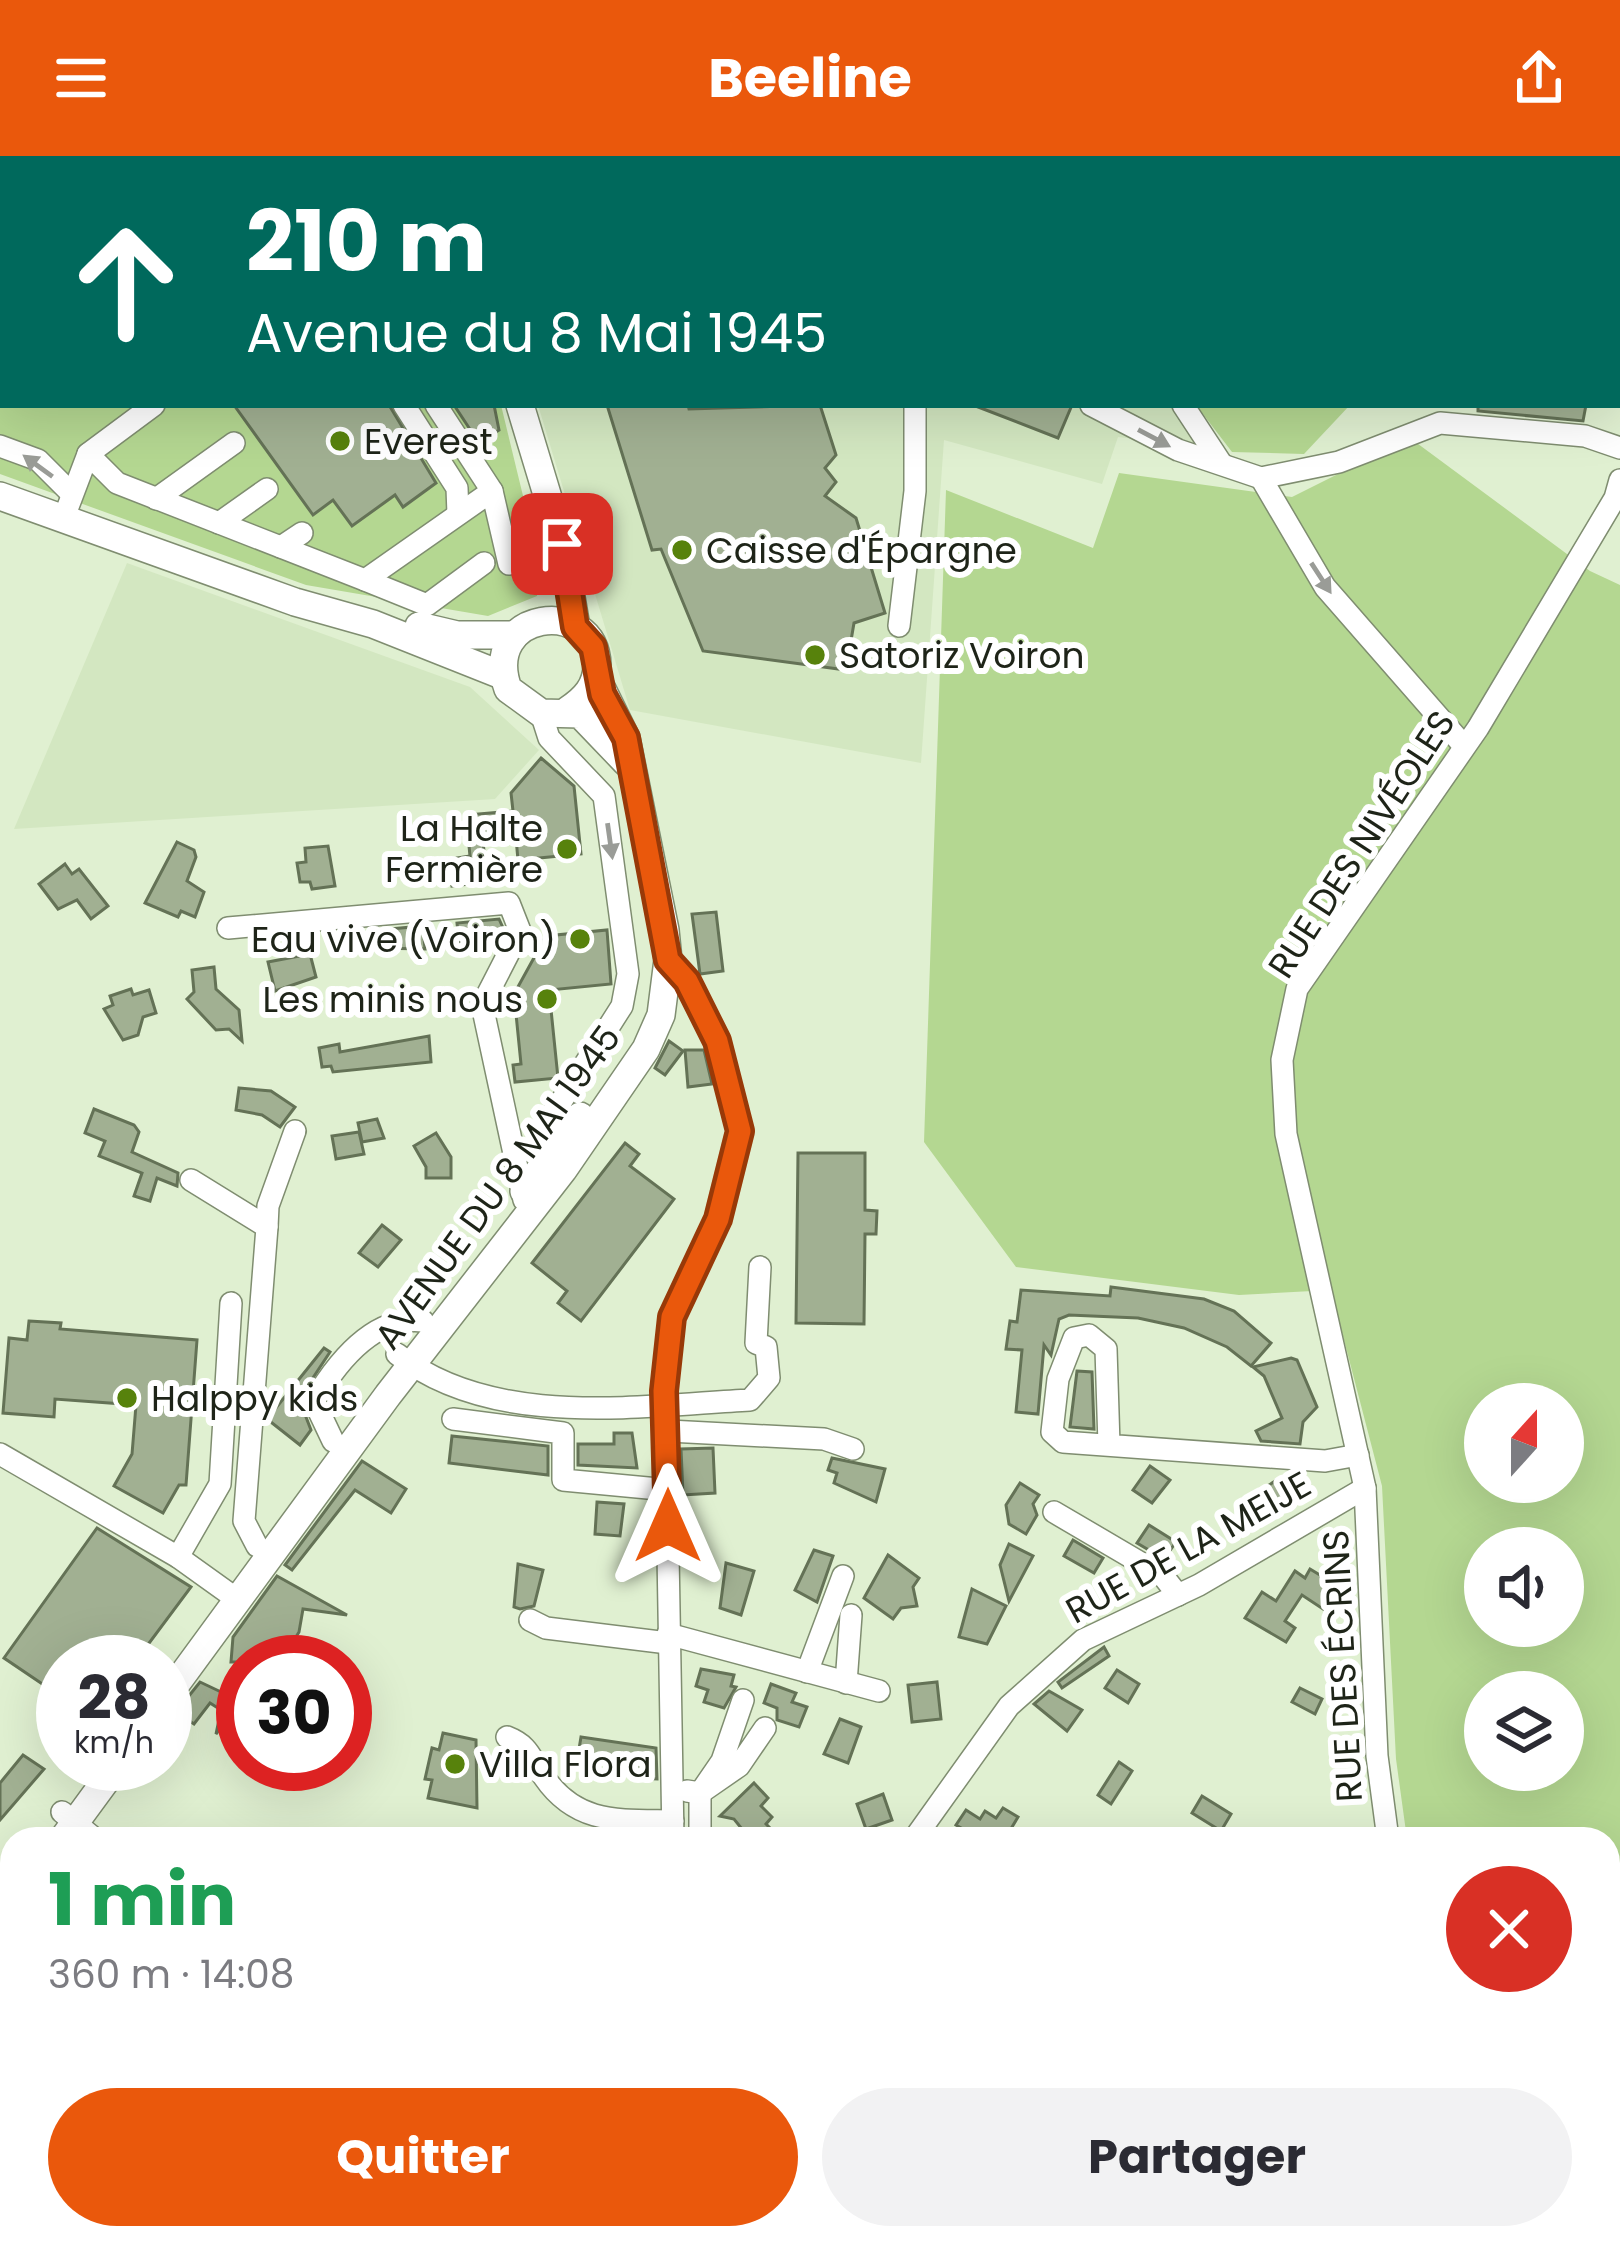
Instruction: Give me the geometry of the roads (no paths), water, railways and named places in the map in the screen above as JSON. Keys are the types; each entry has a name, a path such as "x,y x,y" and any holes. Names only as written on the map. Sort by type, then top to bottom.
{"main road":[{"path":"521,408 562,544 575,627 593,647 596,677 590,691 555,711"},
{"path":"0,496 68,507 504,676"},
{"path":"373,624 406,622 457,635 515,634 540,620 554,591 562,544"},
{"path":"540,620 575,627"},
{"path":"515,634 503,661 504,676 517,700 595,724 628,766"},
{"name":"AVENUE DU 8 MAI 1945","path":"192,1639 231,1595 405,1360 646,1049 661,1015 668,960 665,930 620,723 596,677"},
{"name":"AVENUE DU 8 MAI 1945","path":"561,1157 650,1005 665,930"},
{"name":"AVENUE DU 8 MAI 1945","path":"192,1657 257,1546 333,1441 405,1360 423,1322 527,1202"},
{"path":"74,1827 86,1791"},
{"path":"75,1827 99,1791"}],"street":[{"path":"68,507 88,454 150,408"},
{"path":"406,408 457,488 458,514"},
{"path":"438,408 492,491 509,565"},
{"path":"899,626 914,491 915,408"},
{"path":"1097,408 1178,450 1261,478 1339,462 1423,426 1452,422 1585,436 1620,448"},
{"path":"1185,408 1221,463"},
{"path":"156,499 234,443"},
{"path":"0,446 38,460 68,507"},
{"path":"88,454 117,483 427,605 484,563"},
{"path":"1261,478 1324,587 1463,746"},
{"name":"RUE DES NIVÉOLES","path":"1365,1488 1286,1135 1282,1060 1297,989 1463,746 1615,498 1620,479"},
{"path":"219,523 267,489"},
{"path":"364,580 492,491"},
{"path":"281,548 302,533"},
{"path":"555,711 549,738 604,796 628,974 622,1006 550,1119 561,1157"},
{"path":"228,928 509,902 520,931 482,1005 527,1202"},
{"path":"668,960 687,981 717,1041 740,1131 718,1219 672,1317 666,1405 673,1827"},
{"path":"257,1546 244,1521 268,1206 295,1131"},
{"path":"191,1180 267,1228"},
{"path":"405,1360 495,1399 583,1408 750,1400 770,1378 766,1347 755,1343 760,1268"},
{"path":"178,1557 220,1484 231,1303"},
{"path":"333,1441 314,1401 328,1377 355,1347 381,1330 423,1322"},
{"path":"1109,1445 1106,1349 1089,1335 1074,1338 1058,1379 1052,1432 1064,1442 1325,1462 1358,1454"},
{"path":"453,1419 563,1433 563,1480 668,1490"},
{"path":"669,1432 824,1439 853,1449"},
{"path":"0,1454 178,1557 231,1595"},
{"name":"RUE DE LA MEIJE","path":"923,1827 1010,1706 1082,1640 1178,1595 1365,1488"},
{"name":"RUE DES ÉCRINS","path":"1365,1488 1377,1756 1386,1827"},
{"path":"1054,1511 1163,1576 1178,1595"},
{"path":"807,1672 843,1576"},
{"path":"846,1683 851,1615"},
{"path":"530,1620 546,1628 668,1639 879,1691"},
{"path":"700,1827 700,1793 722,1761 743,1700"},
{"path":"671,1787 700,1793 739,1766 765,1728"},
{"path":"507,1737 526,1744 562,1800 587,1817 653,1827"}],"place":[{"name":"Everest","path":"340,441"},
{"name":"Caisse d'Épargne","path":"682,550"},
{"name":"Satoriz Voiron","path":"815,655"},
{"name":"La Halte Fermière","path":"567,849"},
{"name":"Eau vive (Voiron)","path":"580,939"},
{"name":"Les minis nous","path":"547,999"},
{"name":"Halppy kids","path":"127,1398"},
{"name":"Villa Flora","path":"455,1764"}]}
